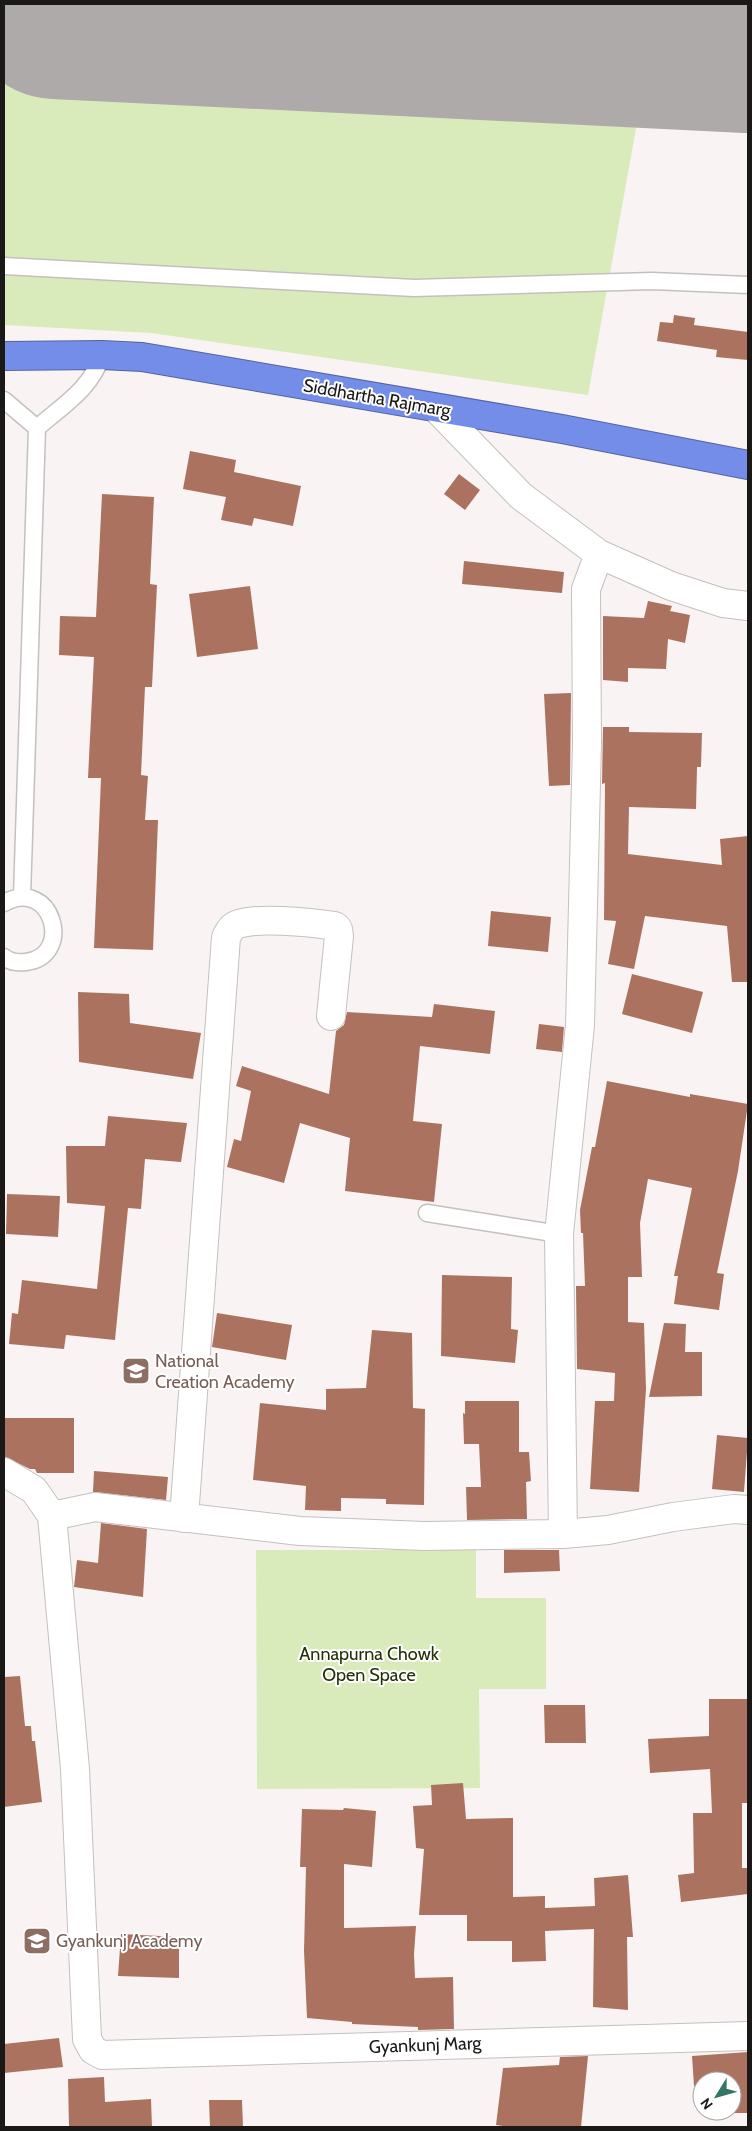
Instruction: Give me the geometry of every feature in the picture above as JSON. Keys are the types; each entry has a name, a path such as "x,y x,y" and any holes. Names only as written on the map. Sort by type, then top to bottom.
{"highway":[{"name":"Siddhartha Rajmarg","path":"9,354 142,356 437,409 562,429 748,465"}],"street":[{"path":"437,409 521,496 599,554 671,586 723,603 748,606"},
{"path":"563,1534 559,1234 580,1025 587,743 586,589 599,554"},
{"path":"184,1518 226,937 233,927 248,921 267,920 335,926 338,929 339,936 331,1016"},
{"path":"4,1472 34,1490 52,1516 95,1508 300,1531 424,1536 563,1534 608,1530 673,1517 734,1509 748,1510"},
{"name":"Gyankunj Marg","path":"52,1516 75,1769 87,2039 93,2050 102,2055 748,2036"}],"lane":[{"path":"4,266 414,288 652,281 748,285"},
{"path":"22,897 38,428 77,395 96,371 102,355"},
{"path":"4,400 38,428"},
{"path":"4,903 22,897 33,900 43,905 50,914 54,925 54,936 45,953 38,958 20,963 4,957"},
{"path":"427,1213 559,1234"}],"green space":[{"path":"4,70 641,101 588,395 151,333 4,325"},
{"name":"Annapurna Chowk Open Space","path":"256,1550 476,1550 476,1598 546,1598 546,1689 479,1689 480,1788 257,1789"}],"building":[{"path":"674,315 695,318 694,325 748,332 748,360 716,357 717,350 657,341 660,322 673,323"},
{"path":"190,451 236,460 234,472 301,486 293,526 254,518 252,526 221,520 226,497 183,489"},
{"path":"459,474 480,490 465,510 444,494"},
{"path":"102,494 154,497 150,584 157,585 152,687 145,687 141,775 148,776 145,820 158,820 153,950 94,948 101,778 88,778 94,657 59,655 60,616 96,617"},
{"path":"464,561 564,572 562,593 462,584"},
{"path":"250,586 258,649 197,657 189,594"},
{"path":"648,601 672,606 670,611 690,615 685,643 668,639 666,669 628,668 628,682 603,680 603,616 644,618"},
{"path":"571,693 570,785 549,786 544,694"},
{"path":"603,727 629,727 629,732 702,733 701,767 697,767 696,809 629,807 628,854 722,865 720,839 748,836 748,982 732,982 727,926 645,916 634,969 608,964 616,921 604,920 605,783 602,784"},
{"path":"491,911 551,917 548,952 488,946"},
{"path":"632,974 703,992 692,1033 622,1014"},
{"path":"78,992 129,994 130,1023 201,1033 193,1079 79,1062"},
{"path":"434,1004 495,1011 490,1054 420,1046 413,1121 442,1124 434,1202 345,1191 350,1138 300,1123 284,1183 227,1167 234,1139 241,1141 251,1091 236,1086 242,1066 329,1094 336,1031 344,1025 347,1012 432,1017"},
{"path":"539,1024 564,1027 562,1052 536,1049"},
{"path":"607,1081 690,1097 690,1094 748,1104 738,1171 717,1273 724,1274 719,1310 674,1304 678,1276 674,1276 692,1188 648,1179 640,1223 642,1277 628,1277 628,1322 644,1323 646,1389 639,1492 590,1489 595,1401 614,1401 615,1373 577,1369 576,1286 585,1286 580,1210 592,1147 595,1147"},
{"path":"108,1116 187,1123 181,1162 145,1159 141,1209 128,1208 115,1340 66,1335 64,1349 9,1344 12,1313 18,1314 22,1280 97,1289 105,1206 67,1203 66,1146 105,1146"},
{"path":"7,1194 60,1196 58,1237 6,1234"},
{"path":"442,1275 512,1277 511,1329 518,1330 515,1363 441,1356"},
{"path":"217,1313 292,1325 286,1360 212,1347"},
{"path":"664,1323 686,1324 685,1352 702,1352 702,1396 649,1397"},
{"path":"372,1330 412,1333 413,1408 425,1409 424,1505 386,1504 386,1499 341,1498 341,1511 305,1510 306,1486 253,1480 260,1403 326,1410 326,1389 366,1388"},
{"path":"465,1401 519,1401 519,1452 529,1452 531,1481 526,1482 527,1519 467,1520 466,1487 481,1487 479,1444 464,1444 463,1413 465,1414"},
{"path":"4,1418 74,1418 74,1473 37,1473 35,1469 30,1469 5,1457"},
{"path":"717,1435 748,1438 744,1492 712,1489"},
{"path":"94,1471 168,1477 166,1500 93,1492"},
{"path":"101,1523 147,1529 143,1597 74,1587 77,1560 98,1563"},
{"path":"504,1550 559,1550 560,1571 504,1573"},
{"path":"20,1676 25,1726 31,1726 32,1741 35,1741 42,1802 4,1807 4,1677"},
{"path":"709,1699 748,1699 748,1803 742,1803 742,1868 748,1868 748,1894 681,1902 678,1875 694,1873 693,1813 712,1813 710,1769 650,1773 648,1739 709,1736"},
{"path":"544,1705 585,1705 586,1743 545,1743"},
{"path":"463,1783 466,1819 513,1818 513,1897 545,1896 545,1908 595,1906 594,1878 628,1875 633,1937 627,1937 628,2010 593,2007 594,1929 545,1931 546,1961 512,1962 512,1941 467,1941 467,1915 419,1915 424,1849 416,1848 413,1806 432,1805 431,1785"},
{"path":"344,1808 376,1811 372,1867 344,1864 344,1928 416,1926 415,1978 453,1977 454,2029 418,2030 418,2027 352,2024 352,2022 307,2018 304,1951 306,1867 300,1867 302,1809 343,1810"},
{"path":"121,1934 179,1937 179,1978 118,1976"},
{"path":"59,2038 63,2067 4,2073 4,2044"},
{"path":"748,2052 748,2113 742,2113 742,2071 693,2071 692,2056"},
{"path":"588,2056 581,2127 510,2127 496,2125 503,2068 559,2065 560,2057"},
{"path":"104,2077 105,2102 151,2099 152,2127 69,2127 68,2079"},
{"path":"209,2100 242,2100 243,2127 210,2127"}],"taxiway":[{"path":"272,4 301,16"}],"runway":[{"path":"56,4 748,38"}],"place":[{"name":"National Creation Academy","path":"136,1371"},
{"name":"Gyankunj Academy","path":"37,1941"}]}
